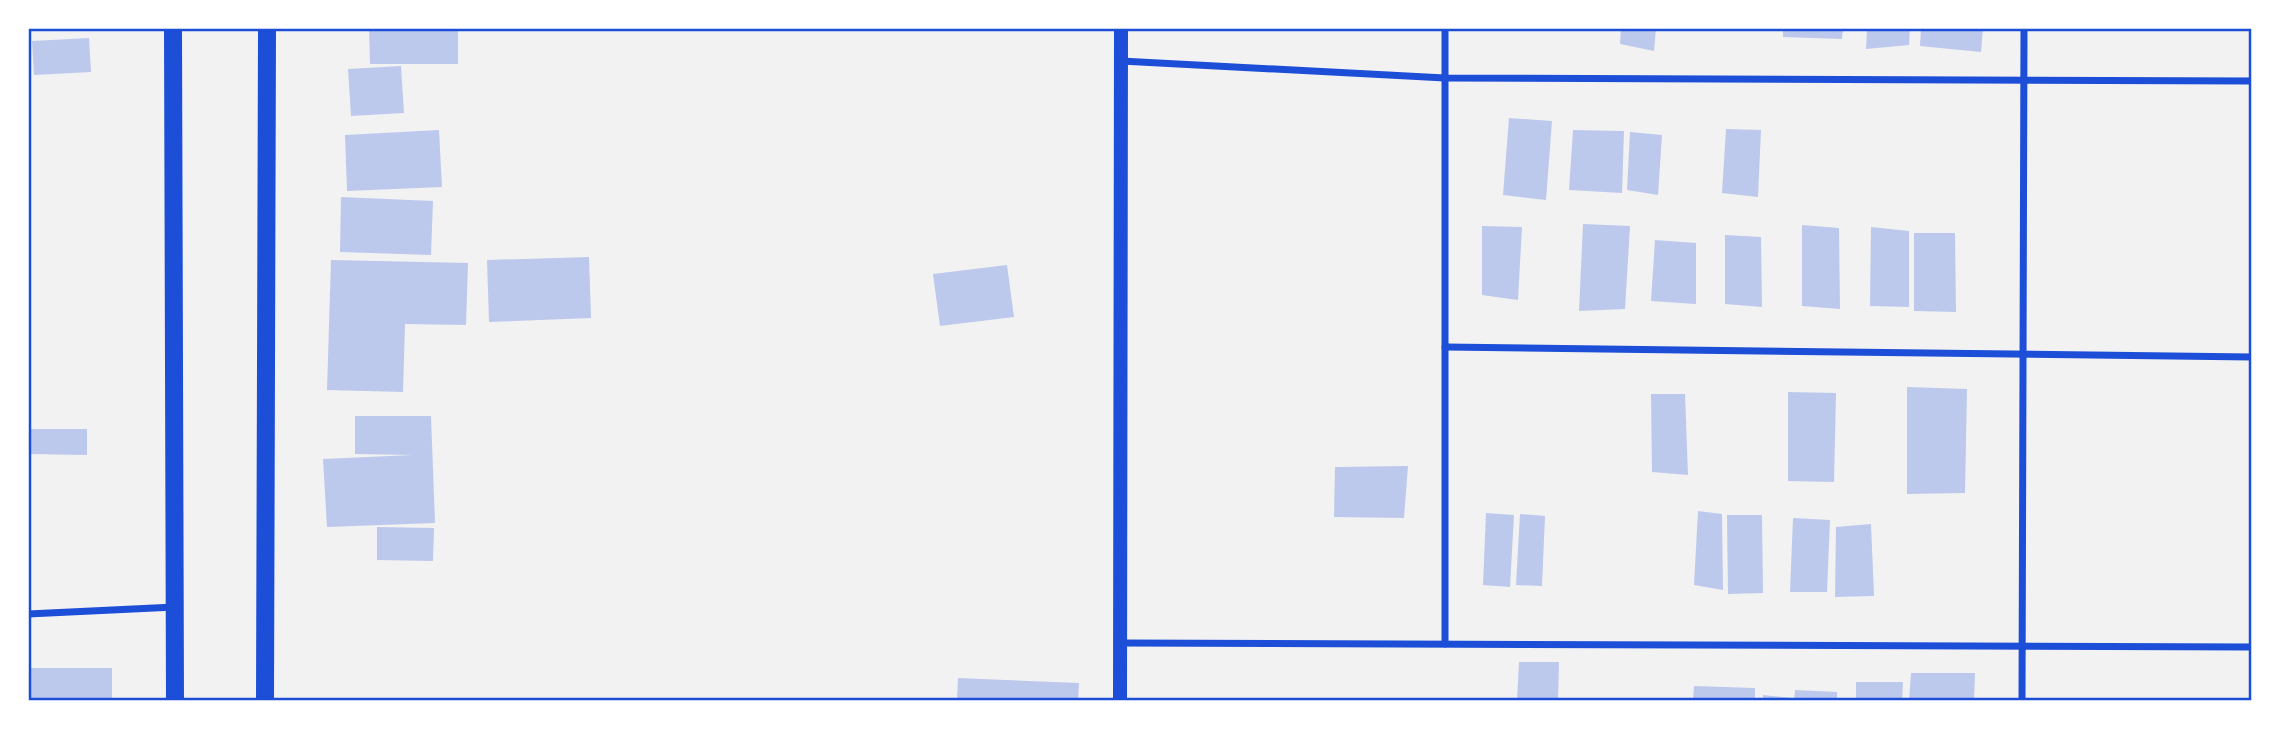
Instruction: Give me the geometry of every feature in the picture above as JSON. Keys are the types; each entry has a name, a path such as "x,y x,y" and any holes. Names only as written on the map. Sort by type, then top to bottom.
{"main road":[{"path":"173,28 175,701"},
{"path":"265,701 267,28"},
{"path":"1120,701 1122,28"}],"street":[{"path":"1445,28 1445,644"},
{"path":"2022,701 2024,28"},
{"path":"1121,61 1445,78 2252,80"},
{"path":"1445,347 2252,358"},
{"path":"28,614 176,607"},
{"path":"1120,643 2252,647"}],"building":[{"path":"369,28 458,28 458,64 370,64"},
{"path":"1621,28 1656,28 1654,51 1620,44"},
{"path":"1783,28 1843,28 1842,39 1783,37"},
{"path":"1867,28 1910,28 1909,45 1866,49"},
{"path":"1921,28 1983,28 1981,52 1920,46"},
{"path":"89,38 91,72 34,75 32,41"},
{"path":"401,66 404,113 351,116 348,69"},
{"path":"1509,118 1552,121 1546,200 1503,195"},
{"path":"1726,129 1761,130 1758,197 1722,193"},
{"path":"439,130 442,187 347,191 345,135"},
{"path":"1573,130 1624,131 1622,193 1569,190"},
{"path":"1630,132 1662,135 1658,195 1627,190"},
{"path":"341,197 433,201 431,255 340,252"},
{"path":"1583,224 1630,226 1625,309 1579,311"},
{"path":"1802,225 1839,228 1840,309 1802,306"},
{"path":"1482,226 1522,227 1518,300 1482,295"},
{"path":"1871,227 1909,231 1909,307 1870,306"},
{"path":"1914,233 1955,233 1956,312 1914,311"},
{"path":"1725,235 1761,237 1762,307 1725,304"},
{"path":"1655,240 1696,243 1696,304 1651,301"},
{"path":"589,257 591,318 489,322 487,260"},
{"path":"331,260 468,263 466,325 405,324 403,392 327,390"},
{"path":"1007,265 1014,317 940,326 933,274"},
{"path":"1907,387 1967,389 1965,493 1907,494"},
{"path":"1788,392 1836,393 1834,482 1788,481"},
{"path":"1651,394 1685,394 1688,475 1652,472"},
{"path":"355,416 431,416 435,523 327,527 323,459 412,455 355,454"},
{"path":"28,429 87,429 87,455 28,454"},
{"path":"1408,466 1404,518 1334,517 1335,467"},
{"path":"1698,511 1722,514 1723,590 1694,585"},
{"path":"1486,513 1514,515 1510,587 1483,585"},
{"path":"1520,514 1545,516 1542,586 1516,585"},
{"path":"1727,515 1762,515 1763,593 1728,594"},
{"path":"1793,518 1830,520 1827,592 1790,592"},
{"path":"1871,524 1874,596 1835,597 1836,527"},
{"path":"377,527 434,528 433,561 377,560"},
{"path":"1519,662 1559,662 1558,701 1517,701"},
{"path":"28,668 112,668 112,701 28,701"},
{"path":"1911,673 1975,673 1974,701 1909,701"},
{"path":"958,678 1079,683 1078,701 957,701"},
{"path":"1856,682 1903,682 1902,701 1856,701"},
{"path":"1694,686 1755,688 1755,701 1693,701"},
{"path":"1795,690 1837,692 1837,701 1794,701"},
{"path":"1763,695 1791,698 1791,701 1763,701"}]}
